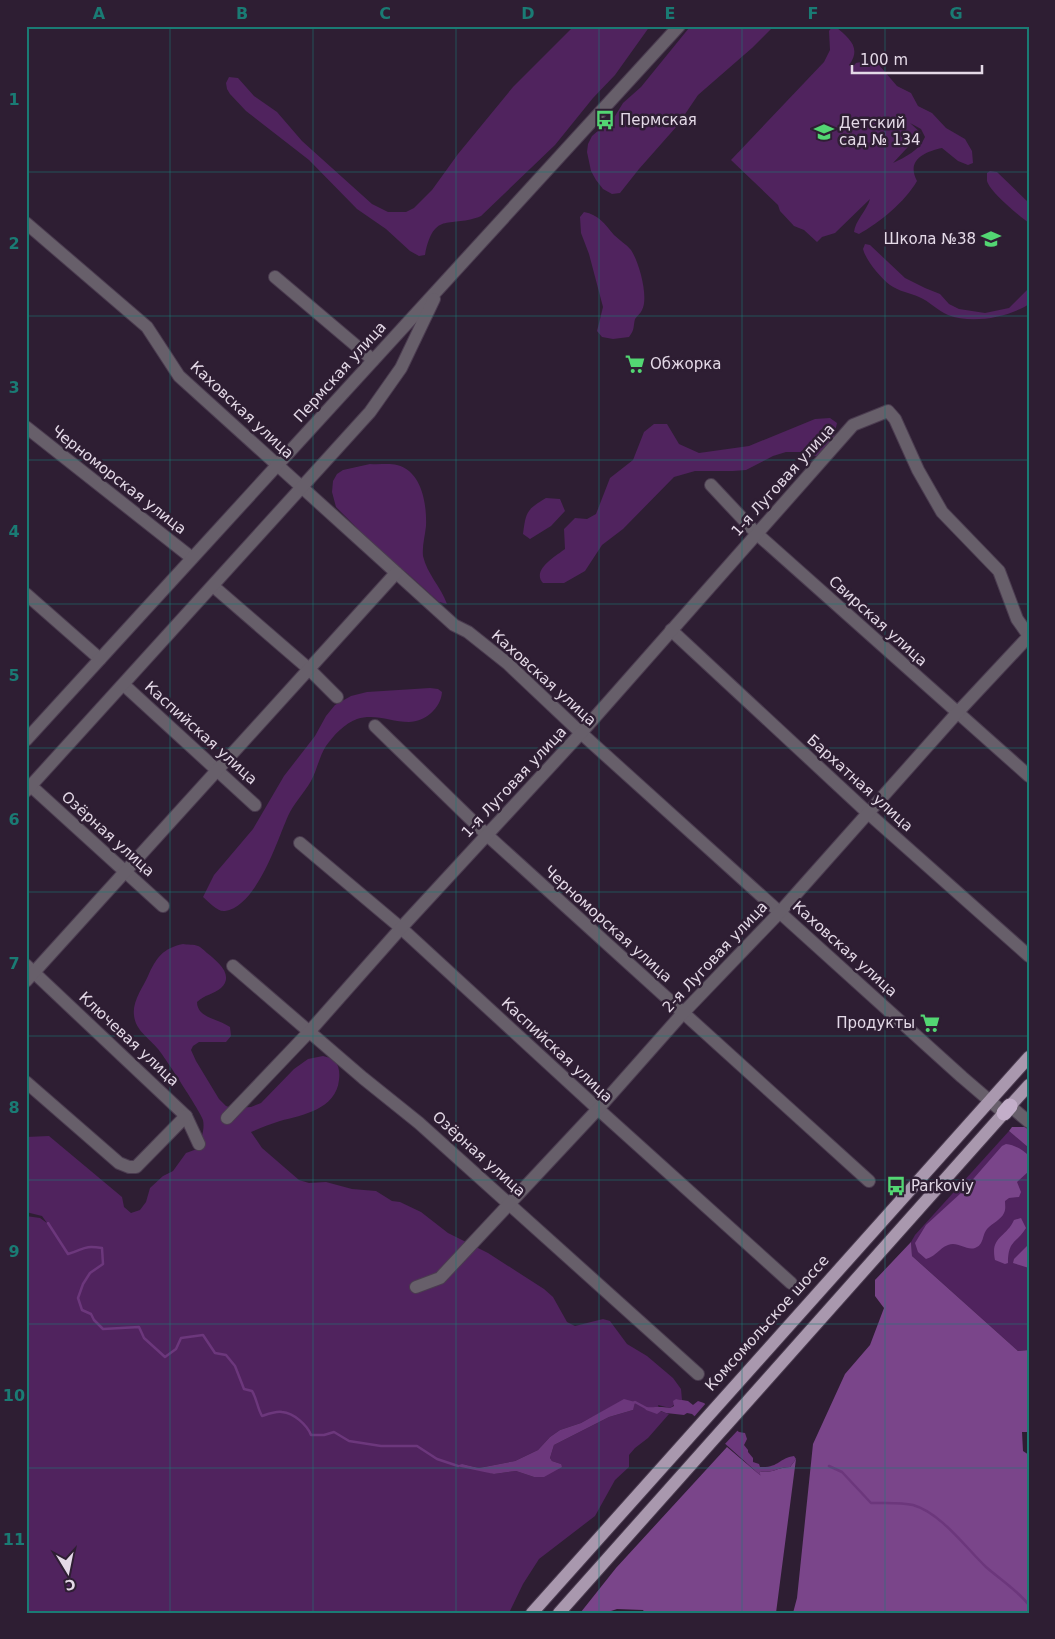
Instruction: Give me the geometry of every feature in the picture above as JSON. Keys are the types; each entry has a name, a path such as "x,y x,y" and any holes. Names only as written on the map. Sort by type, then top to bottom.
{"main road":[{"name":"Комсомольское шоссе","path":"532,1613 987,1098 1029,1057"},
{"path":"559,1613 1029,1085"}],"street":[{"name":"Пермская улица","path":"26,740 679,26"},
{"name":"Каховская улица","path":"26,223 147,327 178,376 454,625 468,632 507,663 581,733 967,1082 987,1098 1029,1122"},
{"path":"275,277 373,360"},
{"path":"29,789 370,412 401,368 440,286"},
{"name":"1-я Луговая улица","path":"227,1118 309,1032 401,928 581,733 853,425 888,411 895,419 918,470 942,512 999,571 1018,619 1029,636"},
{"name":"Черноморская улица","path":"26,427 192,558"},
{"name":"Свирская улица","path":"710,485 756,533 1029,776"},
{"path":"29,973 126,871 396,573"},
{"path":"213,586 309,669 338,697"},
{"path":"26,594 100,659"},
{"name":"Бархатная улица","path":"671,630 868,813 1029,956"},
{"name":"2-я Луговая улица","path":"416,1287 440,1278 598,1109 683,1013 780,912 957,713 1029,636"},
{"name":"Каспийская улица","path":"124,685 255,805"},
{"name":"Черноморская улица","path":"375,726 487,835 868,1181"},
{"name":"Озёрная улица","path":"29,789 126,871 163,906"},
{"name":"Каспийская улица","path":"300,842 401,928 787,1280"},
{"name":"Озёрная улица","path":"233,966 419,1123 698,1374"},
{"name":"Ключевая улица","path":"29,973 186,1116 200,1144"},
{"path":"26,1082 120,1163 129,1168 136,1167 186,1116"}],"shaded area":[{"path":"574,26 650,26 615,75 593,98 555,145 481,216 470,220 445,223 433,231 425,255 419,256 410,251 386,229 357,209 309,160 246,111 227,89 226,83 229,77 238,78 254,96 277,112 302,141 372,204 388,212 406,212 414,208 432,190 458,154 513,87"},
{"path":"693,26 774,26 752,48 698,95 677,126 620,193 612,194 603,189 591,171 587,152 588,144 592,136 615,116 623,103 641,87 689,28"},
{"path":"832,27 836,27 849,39 854,48 853,59 849,65 852,68 856,63 866,61 879,65 897,86 911,93 918,106 932,113 946,128 965,139 972,151 973,163 968,165 958,161 942,148 923,155 915,162 914,174 917,181 912,189 883,218 859,234 854,232 856,224 870,199 835,233 822,237 817,242 804,230 794,226 780,211 778,205 731,160 824,62 830,50 829,31","holes":["910,123 921,129 925,137 919,146 893,163 921,133"]},
{"path":"990,171 997,172 1029,203 1029,223 1005,203 989,186 987,173"},
{"path":"584,212 594,215 601,220 631,250 637,263 644,288 644,304 635,319 633,330 629,337 613,339 602,337 597,331 603,307 589,254 581,233 580,217"},
{"path":"865,244 870,245 905,278 940,294 949,304 959,309 985,313 1009,308 1029,288 1029,304 1011,313 989,318 967,319 948,315 923,299 897,289 886,282 867,259 863,249"},
{"path":"830,418 837,423 832,445 818,457 804,452 786,452 773,456 746,470 695,471 674,477 623,529 602,545 585,571 564,583 543,583 540,578 542,568 565,549 564,529 575,518 587,519 596,514 610,478 633,460 644,432 654,424 667,424 679,444 699,453 749,446 815,419"},
{"path":"370,464 397,465 405,468 417,481 424,499 425,508 426,526 423,556 447,604 439,602 407,573 374,549 336,507 332,492 333,481 337,474 343,470"},
{"path":"546,498 560,499 565,511 551,526 530,539 523,534 526,516 534,506"},
{"path":"438,689 442,692 441,698 435,709 421,720 409,722 364,717 348,724 329,742 311,781 288,816 272,856 247,898 236,907 222,911 203,897 214,875 253,829 284,776 315,736 326,716 335,705 351,696 367,692"},
{"path":"183,944 195,945 203,949 220,964 225,973 225,983 221,988 197,1002 201,1012 209,1018 230,1027 231,1036 226,1042 199,1042 191,1050 219,1099 226,1106 233,1108 251,1107 261,1103 294,1069 308,1059 323,1056 334,1059 337,1064 339,1080 337,1090 332,1098 308,1113 276,1122 251,1132 262,1148 299,1180 309,1183 326,1182 352,1189 376,1191 392,1201 400,1202 421,1212 448,1233 488,1253 544,1289 553,1297 567,1322 575,1326 603,1319 610,1321 627,1344 647,1356 673,1378 681,1389 682,1400 676,1399 674,1405 670,1408 658,1405 660,1411 669,1414 648,1438 629,1455 629,1467 615,1480 595,1516 539,1559 523,1584 509,1613 26,1613 26,1216 40,1218 47,1223 42,1216 26,1212 26,1137 49,1136 122,1197 124,1207 131,1213 140,1210 146,1202 150,1188 163,1176 173,1171 186,1153 197,1149 203,1131 203,1120 162,1054 137,1025 134,1015 136,1000 154,964 165,951","holes":["624,1400 633,1410 609,1417 554,1445 550,1458 552,1461 561,1464 534,1477 516,1471 494,1474 462,1464 479,1468 515,1461 538,1450 550,1437 560,1430 581,1423"]},
{"path":"1012,1127 1027,1127 1029,1129 1029,1148 1009,1131"},
{"path":"1009,1131 1029,1148 1029,1350 1018,1351 912,1256 911,1242 915,1235"},
{"path":"1006,1144 1019,1148 1029,1156 1029,1171 1017,1182 1021,1192 1019,1197 1009,1198 1005,1201 1003,1215 987,1229 978,1247 972,1249 952,1244 926,1259 918,1252 915,1243 926,1225 961,1193 1002,1146"},
{"path":"1021,1218 1026,1228 1011,1246 1008,1263 1005,1264 995,1260 994,1252 997,1242 1014,1220"},
{"path":"911,1242 912,1256 1018,1351 1029,1350 1029,1432 1022,1432 1023,1451 1029,1455 1029,1613 793,1613 797,1598 813,1444 845,1374 870,1345 884,1308 875,1296 875,1280"},
{"path":"1029,1244 1029,1268 1013,1263 1014,1259"},
{"path":"624,1399 635,1402 633,1410 609,1417 554,1445 550,1458 552,1461 561,1464 562,1467 544,1477 534,1477 516,1471 494,1474 456,1466 462,1464 479,1468 515,1461 538,1450 550,1437 560,1430 581,1423"},
{"path":"676,1399 688,1401 693,1405 698,1401 704,1403 739,1432 745,1433 747,1439 744,1445 753,1458 753,1462 759,1464 760,1467 771,1466 789,1457 794,1456 796,1459 790,1467 768,1472 759,1471 761,1476 692,1414 687,1413 684,1415 661,1411 657,1414 646,1410 644,1407 670,1408 674,1406 673,1401"},
{"path":"727,1447 760,1475 759,1471 768,1472 790,1467 796,1459 776,1613 645,1613 643,1610 617,1609 605,1613 581,1612 616,1568"}],"pier":[{"path":"707,1402 739,1429 723,1446 693,1418"}],"waterway":[{"path":"48,1223 68,1254 87,1247 102,1248 103,1264 90,1273 83,1284 78,1298 82,1310 91,1314 103,1329 139,1327 144,1338 165,1357 176,1349 181,1338 203,1335 215,1353 226,1355 235,1366 244,1389 252,1391 254,1394 262,1416 280,1412 287,1413 303,1424 311,1435 324,1435 334,1432 349,1441 381,1446 417,1446 437,1459 458,1466"},
{"path":"633,1403 635,1402 648,1409"},
{"path":"829,1466 842,1472 871,1503 908,1504 933,1515 986,1567 1029,1605"}],"place":[{"name":"Пермская","path":"605,120"},
{"name":"Детский сад № 134","path":"824,132"},
{"name":"Школа №38","path":"991,239"},
{"name":"Обжорка","path":"635,364"},
{"name":"Продукты","path":"930,1023"},
{"name":"Parkoviy","path":"896,1186"}]}
